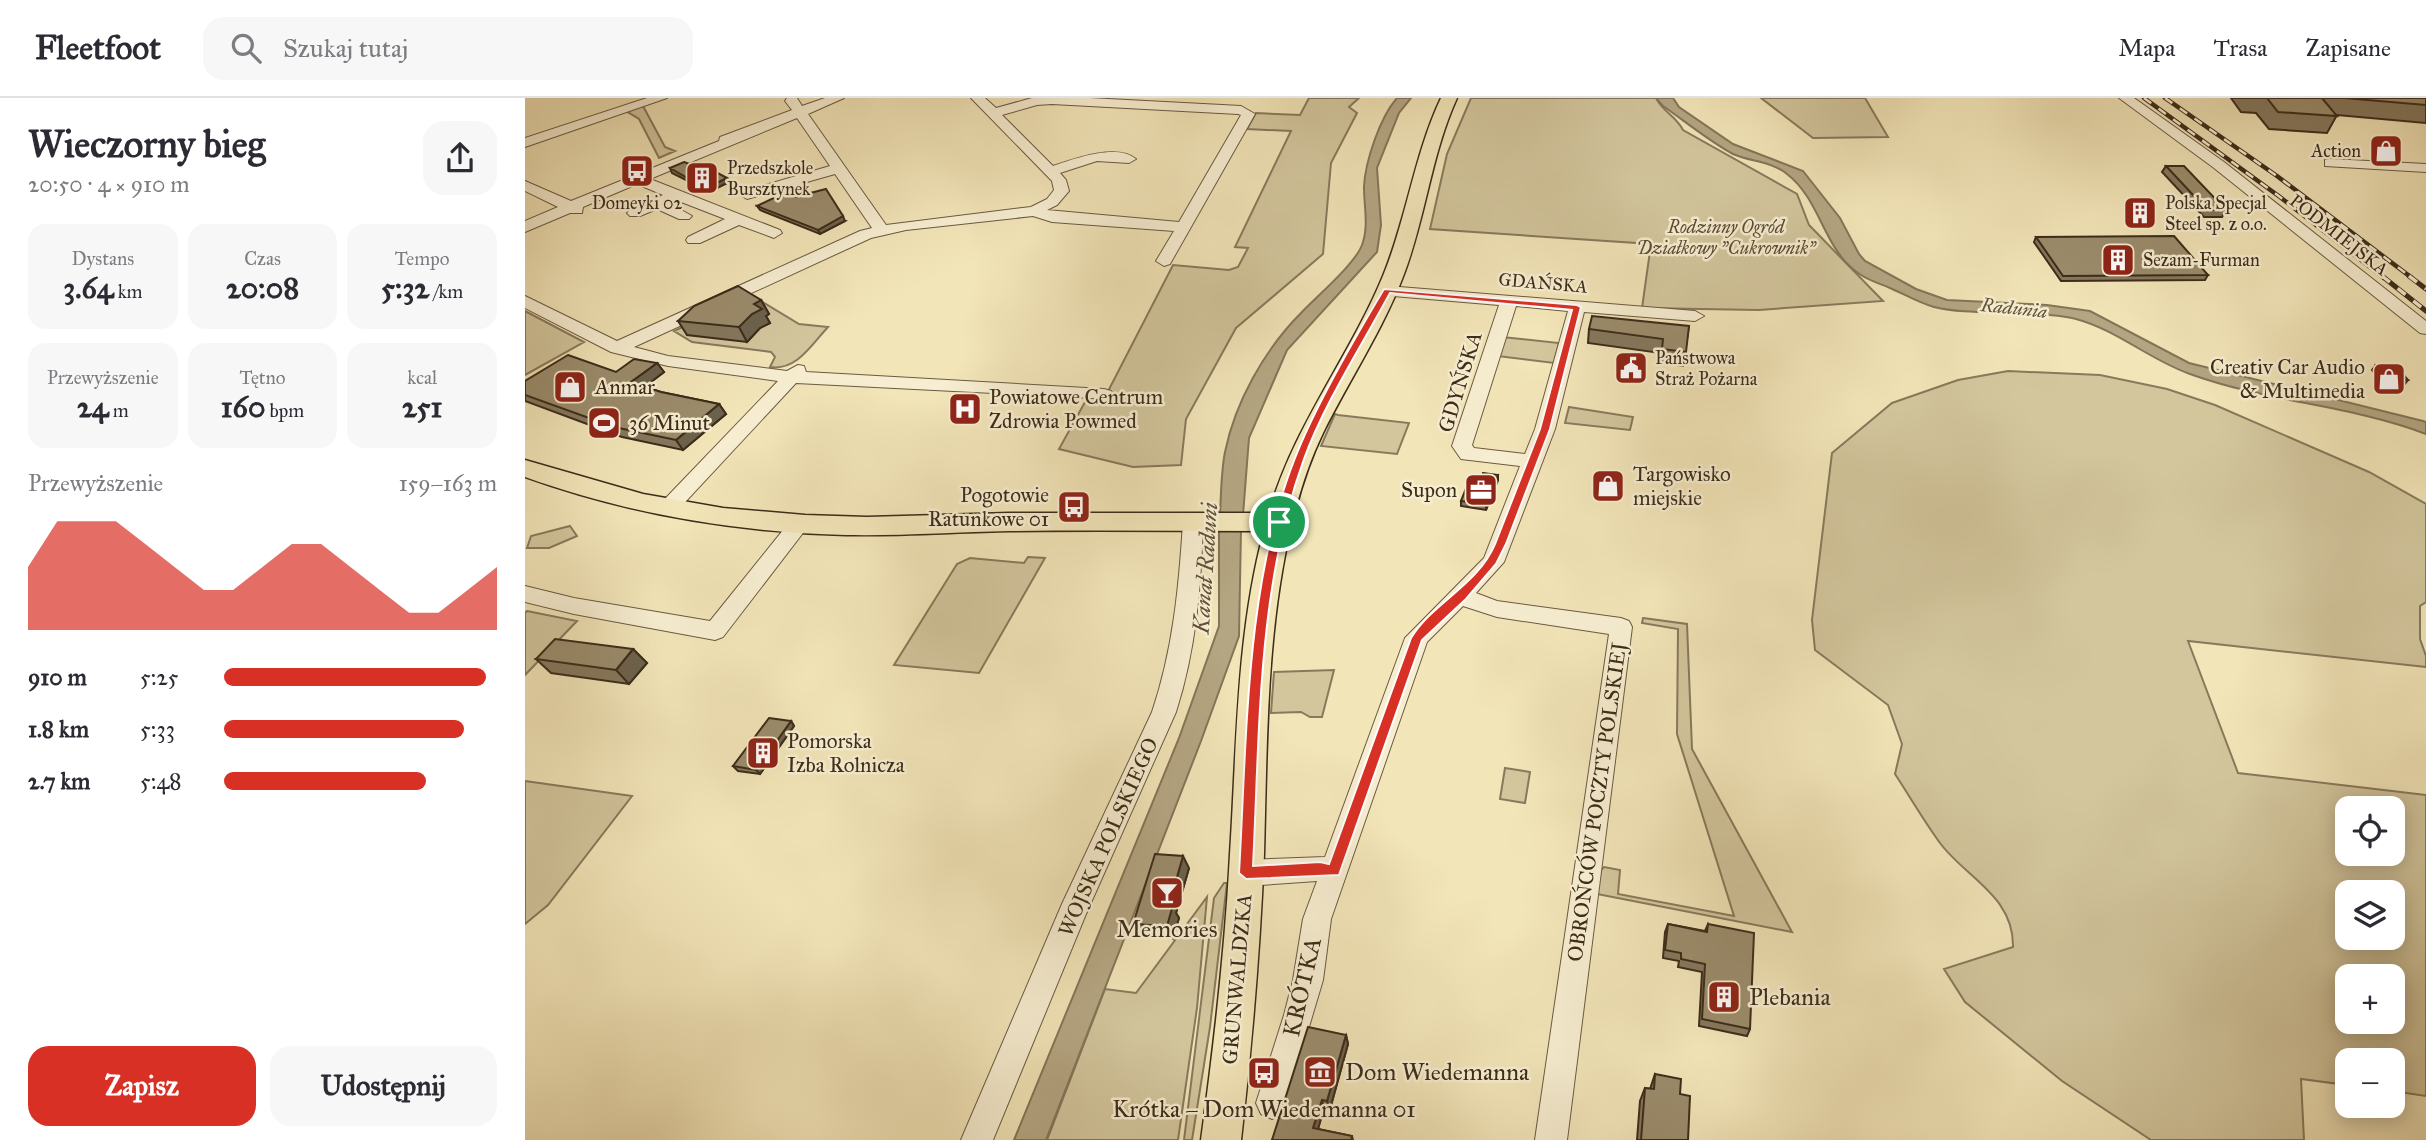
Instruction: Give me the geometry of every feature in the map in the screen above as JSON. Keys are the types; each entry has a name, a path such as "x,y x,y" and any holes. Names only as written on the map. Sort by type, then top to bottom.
{"main road":[{"name":"GRUNWALDZKA","path":"1221,1140 1233,1052 1258,643 1279,522 1299,459 1313,427 1387,290 1403,248 1434,131 1449,98"},
{"path":"525,468 596,492 668,508 748,520 799,524 910,526 1009,522 1279,522"}],"street":[{"path":"525,143 616,104 660,98"},
{"path":"525,227 739,136 794,104 837,98"},
{"path":"617,348 810,258 881,229 1034,211 1052,202 1062,191 1062,184 978,98"},
{"name":"PODMIEJSKA","path":"2126,98 2229,173 2426,329"},
{"path":"993,113 1052,100 1245,111 1248,114 1164,261"},
{"path":"794,104 881,229"},
{"path":"1051,171 1096,158 1129,159"},
{"path":"2329,163 2426,168"},
{"path":"747,195 838,168"},
{"path":"638,180 775,233"},
{"path":"525,186 574,208"},
{"path":"635,213 675,194"},
{"path":"656,204 684,216"},
{"path":"525,233 574,208"},
{"path":"1034,211 1052,217 1185,227"},
{"path":"694,240 738,219"},
{"path":"720,228 760,244"},
{"name":"GDAŃSKA","path":"1387,290 1695,316"},
{"path":"525,301 617,348 668,361 1104,395"},
{"name":"GDYŃSKA","path":"1509,301 1462,446 1468,454 1532,461"},
{"name":"KRÓTKA","path":"1272,1103 1308,980 1317,919 1417,638 1425,627 1462,596 1493,562 1556,392 1577,307"},
{"path":"668,508 688,490 797,372"},
{"name":"WOJSKA POLSKIEGO","path":"977,1140 1072,913 1167,703 1173,685 1204,522"},
{"path":"525,594 574,606 715,631 799,524"},
{"name":"OBROŃCÓW POCZTY POLSKIEJ","path":"1462,596 1497,609 1621,626 1551,1140"},
{"path":"1246,873 1320,868 1334,871"}],"green space":[{"path":"1309,98 1359,98 1349,107 1357,113 1331,163 1323,254 1236,328 1186,419 1181,465 1133,467 1059,449 1085,402 1102,403 1173,265 1229,270 1238,267 1248,248 1235,247 1291,131 1247,129 1256,113 1300,115"},
{"name":"Rodzinny Ogród Działkowy \"Cukrownik\"","path":"1471,98 1656,98 1683,130 1797,194 1809,225 1883,301 1759,310 1642,308 1651,244 1430,229 1447,154"},
{"path":"1761,98 1865,98 1888,137 1813,138"},
{"path":"643,106 665,147 675,151 659,158 639,119 626,111"},
{"path":"751,295 799,324 828,327 796,361 780,367 770,367 775,357 771,352 692,342 674,331"},
{"path":"525,311 584,342 525,375"},
{"path":"1502,337 1559,343 1554,363 1497,356"},
{"path":"2008,371 2100,375 2167,389 2215,405 2369,472 2426,504 2426,602 2420,606 2420,639 2426,656 2426,667 2188,641 2238,773 2426,795 2426,1096 2405,1093 2405,1048 2335,1048 2335,1083 2301,1079 2304,1140 2151,1140 2062,1081 1965,1002 1944,969 2013,947 2006,914 1987,889 1940,843 1895,774 1902,744 1888,705 1815,650 1812,620 1832,453 1892,403 1958,380"},
{"path":"1569,407 1633,417 1630,430 1565,423"},
{"path":"1335,414 1409,423 1397,454 1321,446"},
{"path":"570,526 577,536 549,548 527,548 531,536"},
{"path":"1028,557 1045,558 979,673 894,665 957,564 970,558 1024,563"},
{"path":"527,611 577,621 525,675 525,613"},
{"path":"1643,618 1687,624 1692,749 1792,932 1592,893 1604,867 1620,870 1618,894 1734,916 1677,734 1678,629 1642,623"},
{"path":"1334,670 1322,717 1310,717 1301,712 1271,713 1274,672"},
{"path":"1505,768 1530,772 1525,803 1500,799"},
{"path":"525,781 632,796 548,905 525,924"},
{"path":"1224,883 1227,883 1210,1027 1192,1140 1184,1140 1214,898"},
{"path":"1207,897 1197,1008 1178,1140 1047,1140 1105,989 1136,993"}],"water":[{"path":"1397,98 1411,98 1399,113 1377,168 1381,225 1377,252 1287,350 1249,438 1243,515 1220,516 1225,452 1236,414 1253,377 1288,327 1344,271 1362,245 1366,216 1364,187 1367,165 1379,128"},
{"name":"Radunia","path":"1656,98 1673,98 1679,107 1733,144 1803,171 1840,218 1865,261 1916,289 1947,300 2047,305 2090,311 2189,363 2423,421 2426,422 2426,434 2368,416 2249,391 2190,374 2105,330 2076,319 2045,314 1953,310 1917,301 1868,279 1848,265 1830,240 1808,198 1787,174 1724,149 1663,106"},
{"path":"1219,529 1241,529 1239,636 1046,1140 1014,1140 1179,738 1219,626"}],"building":[{"path":"2267,98 2322,98 2337,116 2278,112"},
{"path":"2344,98 2426,98 2426,105"},
{"path":"684,162 695,166 701,164 727,178 712,185 691,180 670,168"},
{"path":"2166,166 2184,166 2226,210 2207,210"},
{"path":"826,189 843,216 818,230 757,206 784,193 795,197"},
{"name":"Sezam-Furman","path":"2174,236 2208,275 2063,276 2036,237"},
{"path":"738,286 761,300 754,304 762,309 752,314 739,327 678,321 694,306"},
{"path":"1592,316 1689,326 1686,352 1662,349 1663,339 1589,329"},
{"path":"568,355 616,372 634,359 657,363 631,382 661,392 719,404 676,440 614,427 525,395 525,381"},
{"path":"2376,365 2396,366 2408,380 2387,380"},
{"name":"Supon","path":"1483,473 1498,475 1486,505 1461,501 1471,476 1482,478"},
{"path":"555,639 633,649 616,670 536,659"},
{"name":"Pomorska Izba Rolnicza","path":"769,718 791,721 756,770 733,766"},
{"path":"1155,854 1183,856 1169,905 1173,905 1167,926 1133,924"},
{"name":"Plebania","path":"1668,924 1707,932 1708,924 1754,933 1750,1029 1702,1019 1705,964 1681,959 1681,953 1665,950"},
{"path":"1308,1027 1346,1035 1327,1101 1322,1100 1313,1128 1352,1136 1351,1140 1272,1140"},
{"path":"1655,1074 1681,1079 1680,1094 1690,1096 1688,1140 1641,1140 1645,1088 1654,1089"}],"railway":[{"path":"2144,98 2280,197 2384,278"},
{"path":"2165,98 2277,176 2412,278"},
{"path":"2382,276 2426,311"},
{"path":"2409,276 2426,289"}],"place":[{"name":"Action","path":"2386,151"},
{"name":"Domeyki 02","path":"637,171"},
{"name":"Przedszkole Bursztynek","path":"702,178"},
{"name":"Polska Specjal Steel sp. z o.o.","path":"2140,213"},
{"name":"Sezam-Furman","path":"2118,260"},
{"name":"Państwowa Straż Pożarna","path":"1631,368"},
{"name":"Creativ Car Audio & Multimedia","path":"2389,379"},
{"name":"Anmar","path":"570,387"},
{"name":"Powiatowe Centrum Zdrowia Powmed","path":"965,409"},
{"name":"36 Minut","path":"604,423"},
{"name":"Targowisko miejskie","path":"1608,486"},
{"name":"Supon","path":"1481,490"},
{"name":"Pogotowie Ratunkowe 01","path":"1074,507"},
{"name":"Pomorska Izba Rolnicza","path":"763,753"},
{"name":"Memories","path":"1167,893"},
{"name":"Plebania","path":"1724,997"},
{"name":"Dom Wiedemanna","path":"1320,1072"},
{"name":"Krótka – Dom Wiedemanna 01","path":"1264,1073"}],"route":[{"path":"1387,290 1577,307 1545,429 1493,562 1462,596 1425,627 1417,638 1334,871 1320,868 1246,873 1258,643 1279,522 1299,459 1313,427 1387,290"}],"water label":[{"name":"Kanał Raduni","path":"1205,568"}]}
